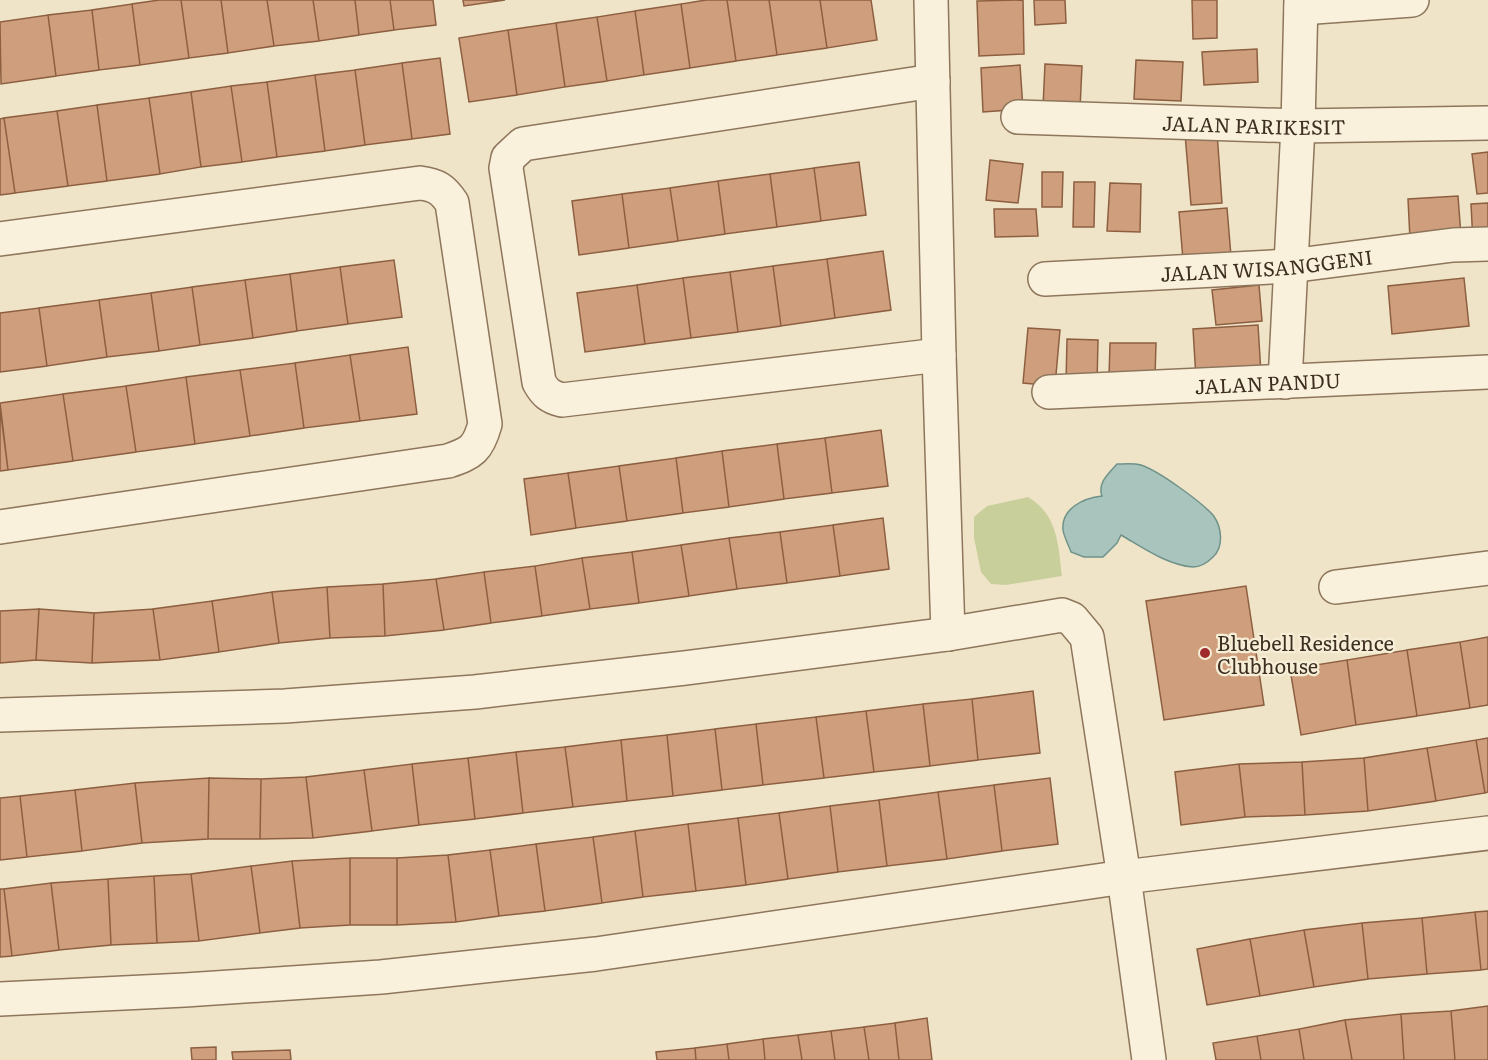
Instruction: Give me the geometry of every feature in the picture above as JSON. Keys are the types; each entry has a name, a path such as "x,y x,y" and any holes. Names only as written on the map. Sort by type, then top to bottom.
{"street":[{"path":"931,0 948,634"},
{"path":"1285,382 1298,126 1301,4 1412,0"},
{"path":"933,81 524,144 508,158 506,168 539,382 545,393 553,398 562,400 939,355"},
{"name":"JALAN PARIKESIT","path":"1018,117 1298,126 1488,123"},
{"path":"0,239 420,183 434,185 445,192 452,203 485,424 480,442 468,454 448,461 0,526"},
{"name":"JALAN WISANGGENI","path":"1045,279 1290,266 1453,245 1488,244"},
{"name":"JALAN PANDU","path":"1048,392 1488,372"},
{"path":"1336,587 1488,568"},
{"path":"0,715 285,706 475,692 948,634 1062,615 1072,619 1087,638 1124,877 1149,1060"},
{"path":"0,999 358,979 489,966 596,954 1124,877 1488,833"}],"green space":[{"path":"1028,497 1038,504 1051,521 1055,531 1062,576 1006,585 991,584 981,572 974,538 974,517 987,506"}],"water":[{"path":"1117,464 1138,464 1149,468 1179,487 1207,509 1216,520 1220,531 1217,553 1198,566 1183,566 1155,555 1121,535 1117,543 1103,557 1084,557 1071,552 1063,530 1066,516 1075,505 1102,496 1102,483"}],"building":[{"path":"181,0 189,58 140,65 132,4"},
{"path":"181,0 221,0 228,53 189,58"},
{"path":"221,0 267,0 274,46 228,53"},
{"path":"267,0 313,0 319,41 274,46"},
{"path":"313,0 355,0 359,35 319,41"},
{"path":"355,0 390,0 394,30 359,35"},
{"path":"390,0 433,0 436,25 394,30"},
{"path":"463,0 505,0 464,6"},
{"path":"706,0 727,0 736,61 690,68 681,4"},
{"path":"727,0 769,0 777,55 736,61"},
{"path":"769,0 820,0 827,48 777,55"},
{"path":"820,0 871,0 877,40 827,48"},
{"path":"1023,0 1024,54 979,56 977,1"},
{"path":"1034,0 1065,0 1066,23 1035,25"},
{"path":"1192,0 1217,0 1217,38 1193,39"},
{"path":"132,4 140,65 99,70 92,10"},
{"path":"681,4 690,68 644,75 635,11"},
{"path":"92,10 99,70 56,76 48,15"},
{"path":"635,11 644,75 607,81 597,17"},
{"path":"48,15 56,76 1,84 0,22"},
{"path":"597,17 607,81 565,87 556,23"},
{"path":"556,23 565,87 517,95 508,30"},
{"path":"508,30 517,95 469,102 459,38"},
{"path":"1257,49 1258,82 1204,85 1202,52"},
{"path":"440,58 450,134 412,139 402,63"},
{"path":"1136,60 1183,62 1181,101 1134,99"},
{"path":"402,63 412,139 365,145 355,70"},
{"path":"1045,64 1082,66 1080,109 1043,107"},
{"path":"1020,65 1023,109 983,112 981,68"},
{"path":"355,70 365,145 325,151 315,75"},
{"path":"315,75 325,151 277,157 267,82"},
{"path":"267,82 277,157 242,162 231,86"},
{"path":"231,86 242,162 201,167 191,92"},
{"path":"191,92 201,167 160,174 149,98"},
{"path":"149,98 160,174 107,181 97,105"},
{"path":"97,105 107,181 68,186 57,111"},
{"path":"57,111 68,186 15,193 4,118"},
{"path":"4,118 15,193 0,195 0,119"},
{"path":"1217,132 1222,203 1191,205 1185,134"},
{"path":"1488,152 1488,193 1477,194 1472,154"},
{"path":"990,160 1023,164 1018,203 986,200"},
{"path":"859,162 866,215 821,221 814,168"},
{"path":"814,168 821,221 777,227 770,174"},
{"path":"1042,172 1063,172 1062,207 1042,207"},
{"path":"770,174 777,227 725,234 718,181"},
{"path":"718,181 725,234 678,241 670,188"},
{"path":"1074,182 1095,182 1094,227 1073,227"},
{"path":"1110,183 1141,184 1140,232 1107,231"},
{"path":"670,188 678,241 629,248 622,194"},
{"path":"622,194 629,248 579,255 572,201"},
{"path":"1458,196 1461,236 1410,239 1408,199"},
{"path":"1488,203 1488,242 1473,243 1471,204"},
{"path":"1227,208 1231,256 1183,260 1179,212"},
{"path":"994,209 1036,209 1038,236 995,237"},
{"path":"883,251 891,310 835,318 827,259"},
{"path":"827,259 835,318 781,326 773,266"},
{"path":"394,260 402,317 348,324 340,267"},
{"path":"773,266 781,326 738,332 730,272"},
{"path":"340,267 348,324 297,331 290,274"},
{"path":"730,272 738,332 691,338 683,278"},
{"path":"290,274 297,331 253,338 245,280"},
{"path":"683,278 691,338 645,344 637,285"},
{"path":"1464,278 1469,326 1392,334 1388,286"},
{"path":"245,280 253,338 200,345 192,287"},
{"path":"637,285 645,344 585,352 577,293"},
{"path":"1259,285 1262,321 1216,325 1212,290"},
{"path":"192,287 200,345 159,351 151,293"},
{"path":"151,293 159,351 107,357 99,300"},
{"path":"99,300 107,357 47,366 39,308"},
{"path":"39,308 47,366 0,372 0,313"},
{"path":"1258,325 1261,374 1196,378 1193,329"},
{"path":"1028,328 1060,330 1055,386 1023,383"},
{"path":"1067,339 1098,340 1097,384 1066,383"},
{"path":"1110,343 1156,343 1155,377 1109,377"},
{"path":"408,347 417,414 360,421 350,355"},
{"path":"350,355 360,421 304,428 295,363"},
{"path":"295,363 304,428 250,436 240,370"},
{"path":"240,370 250,436 195,444 186,377"},
{"path":"186,377 195,444 136,452 126,386"},
{"path":"126,386 136,452 73,461 63,394"},
{"path":"63,394 73,461 8,470 0,403"},
{"path":"0,408 8,470 0,471"},
{"path":"881,430 888,486 832,493 825,438"},
{"path":"825,438 832,493 784,499 777,444"},
{"path":"777,444 784,499 729,507 722,451"},
{"path":"722,451 729,507 683,513 676,458"},
{"path":"676,458 683,513 627,521 619,466"},
{"path":"619,466 627,521 576,528 568,473"},
{"path":"568,473 576,528 531,535 524,479"},
{"path":"883,518 889,569 840,576 833,525"},
{"path":"833,525 840,576 787,583 780,532"},
{"path":"780,532 787,583 737,589 729,538"},
{"path":"729,538 737,589 689,596 681,545"},
{"path":"681,545 689,596 639,603 632,552"},
{"path":"632,552 639,603 590,609 582,558"},
{"path":"582,558 590,609 542,616 535,566"},
{"path":"535,566 542,616 491,623 484,572"},
{"path":"484,572 491,623 444,630 436,579"},
{"path":"436,579 444,630 385,636 383,584"},
{"path":"383,584 385,636 330,638 327,587"},
{"name":"Bluebell Residence Clubhouse","path":"1246,586 1264,705 1164,720 1146,601"},
{"path":"327,587 330,638 279,643 272,592"},
{"path":"272,592 279,643 219,652 212,601"},
{"path":"212,601 219,652 160,660 153,609"},
{"path":"39,609 36,660 0,663 0,611"},
{"path":"39,609 94,613 92,663 36,660"},
{"path":"153,609 160,660 92,663 94,613"},
{"path":"1488,637 1488,705 1470,708 1460,642"},
{"path":"1460,642 1470,708 1417,716 1407,650"},
{"path":"1407,650 1417,716 1356,725 1347,660"},
{"path":"1347,660 1356,725 1301,735 1290,669"},
{"path":"1033,691 1040,753 978,760 972,699"},
{"path":"972,699 978,760 930,766 923,704"},
{"path":"923,704 930,766 874,772 866,711"},
{"path":"866,711 874,772 824,778 816,717"},
{"path":"816,717 824,778 763,785 756,724"},
{"path":"756,724 763,785 722,790 715,729"},
{"path":"715,729 722,790 673,796 667,735"},
{"path":"667,735 673,796 627,801 621,740"},
{"path":"1488,738 1488,792 1485,793 1476,740"},
{"path":"621,740 627,801 573,807 565,747"},
{"path":"1476,740 1485,793 1436,801 1427,748"},
{"path":"565,747 573,807 523,813 516,752"},
{"path":"1427,748 1436,801 1368,811 1364,758"},
{"path":"516,752 523,813 475,819 468,758"},
{"path":"468,758 475,819 419,825 412,764"},
{"path":"1364,758 1368,811 1305,815 1302,762"},
{"path":"1302,762 1305,815 1245,817 1239,764"},
{"path":"412,764 419,825 372,831 364,770"},
{"path":"1239,764 1245,817 1181,825 1175,772"},
{"path":"364,770 372,831 313,838 306,777"},
{"path":"306,777 313,838 260,839 261,779"},
{"path":"209,778 208,839 142,843 135,783"},
{"path":"209,778 261,779 260,839 208,839"},
{"path":"1050,778 1058,844 1002,851 994,785"},
{"path":"135,783 142,843 82,851 75,790"},
{"path":"994,785 1002,851 947,859 938,792"},
{"path":"75,790 82,851 27,857 20,796"},
{"path":"938,792 947,859 887,866 879,800"},
{"path":"20,796 27,857 0,860 0,798"},
{"path":"879,800 887,866 838,872 830,806"},
{"path":"830,806 838,872 788,879 779,813"},
{"path":"779,813 788,879 746,885 738,818"},
{"path":"738,818 746,885 696,891 688,824"},
{"path":"688,824 696,891 643,897 635,831"},
{"path":"635,831 643,897 602,903 593,837"},
{"path":"593,837 602,903 545,911 536,844"},
{"path":"536,844 545,911 499,916 490,850"},
{"path":"490,850 499,916 456,922 448,855"},
{"path":"448,855 456,922 397,925 397,858"},
{"path":"350,858 350,925 300,928 292,861"},
{"path":"350,858 397,858 397,925 350,925"},
{"path":"292,861 300,928 260,933 251,866"},
{"path":"251,866 260,933 199,941 191,874"},
{"path":"191,874 199,941 157,943 154,876"},
{"path":"154,876 157,943 111,945 108,879"},
{"path":"108,879 111,945 59,950 51,883"},
{"path":"51,883 59,950 12,956 4,889"},
{"path":"0,889 4,889 12,956 0,957"},
{"path":"1488,911 1488,969 1481,970 1475,912"},
{"path":"1475,912 1481,970 1427,974 1422,918"},
{"path":"1422,918 1427,974 1368,979 1362,923"},
{"path":"1362,923 1368,979 1314,987 1304,930"},
{"path":"1304,930 1314,987 1260,996 1250,939"},
{"path":"1250,939 1260,996 1207,1005 1197,949"},
{"path":"1488,1006 1488,1060 1455,1060 1451,1011"},
{"path":"1451,1011 1455,1060 1404,1060 1401,1014"},
{"path":"1401,1014 1404,1060 1352,1060 1345,1020"},
{"path":"927,1018 932,1060 899,1060 895,1023"},
{"path":"1345,1020 1352,1060 1304,1060 1299,1029"},
{"path":"895,1023 899,1060 869,1060 864,1027"},
{"path":"864,1027 869,1060 835,1060 831,1031"},
{"path":"1299,1029 1304,1060 1261,1060 1257,1036"},
{"path":"831,1031 835,1060 802,1060 798,1035"},
{"path":"798,1035 802,1060 765,1060 763,1039"},
{"path":"1257,1036 1261,1060 1216,1060 1213,1043"},
{"path":"763,1039 765,1060 729,1060 727,1044"},
{"path":"727,1044 729,1060 696,1060 695,1048"},
{"path":"216,1047 216,1060 192,1060 191,1048"},
{"path":"695,1048 696,1060 657,1060 656,1052"},
{"path":"290,1050 291,1060 233,1060 232,1052"}],"place":[{"name":"Bluebell Residence Clubhouse","path":"1205,653"}]}
